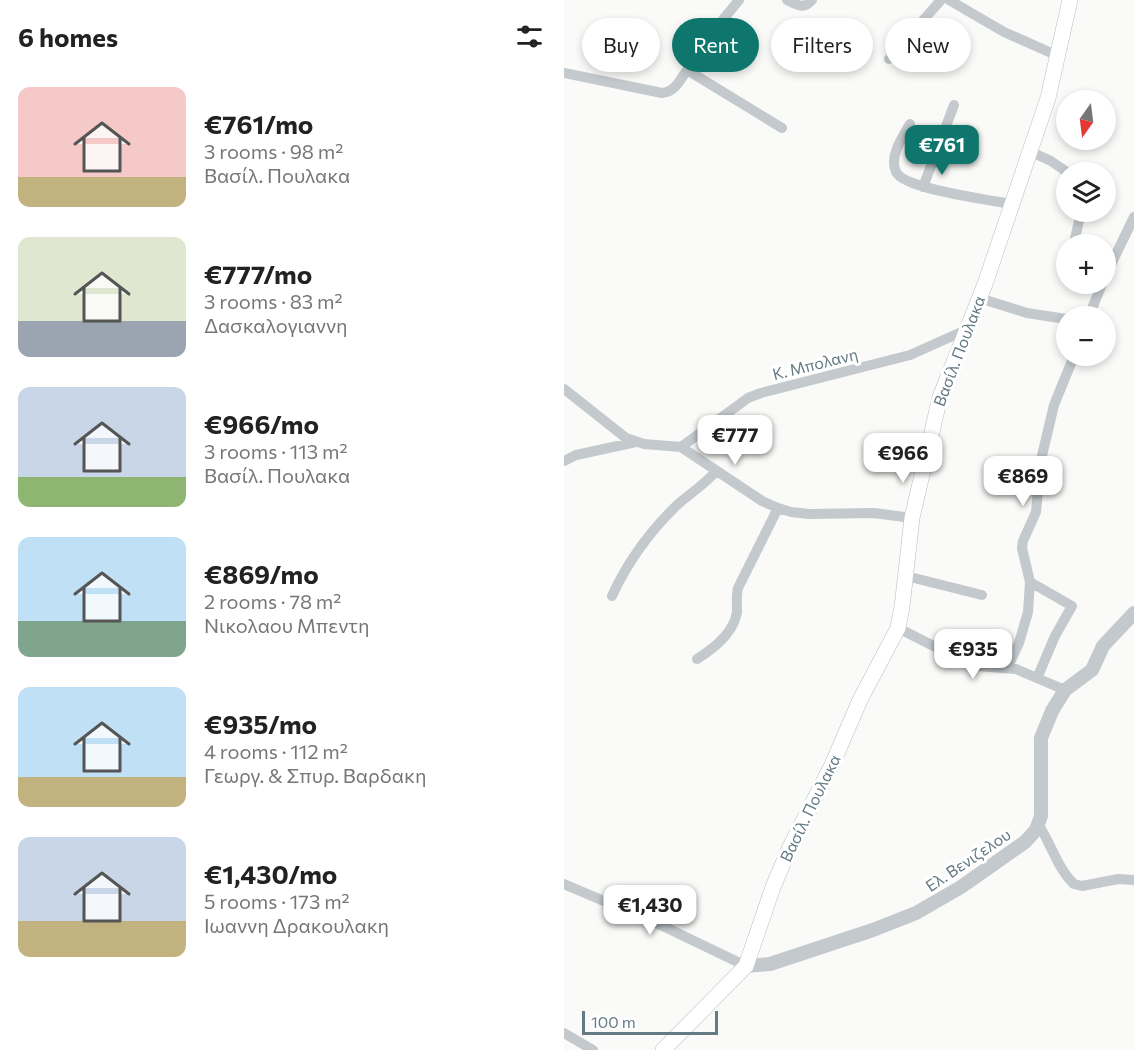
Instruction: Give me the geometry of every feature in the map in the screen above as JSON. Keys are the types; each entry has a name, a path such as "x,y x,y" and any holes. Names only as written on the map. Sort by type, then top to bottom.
{"main road":[{"name":"Βασίλ. Πουλακα","path":"746,966 769,898 790,847 832,765 860,700 898,628 912,518 940,397 979,298 1048,98 1070,0"},
{"path":"663,1050 746,966"}],"street":[{"path":"725,18 739,0"},
{"path":"788,0 802,7 808,6 813,0"},
{"path":"925,18 941,0"},
{"path":"949,0 1004,32 1058,56"},
{"path":"564,73 662,93 674,89 686,72"},
{"path":"690,72 782,129"},
{"path":"923,188 954,105"},
{"path":"910,124 896,148 895,169 902,179 923,188 1011,204"},
{"path":"1029,151 1056,164"},
{"path":"1116,254 1134,217"},
{"path":"979,298 1027,313 1056,317"},
{"name":"Κ. Μπολανη","path":"681,447 748,398 910,355 966,330"},
{"path":"1007,668 1027,619 1030,582 1022,548 1023,541 1036,512 1041,460 1054,405 1070,366"},
{"path":"564,390 615,431 636,441 681,447 762,501 778,508 809,514 874,513 912,518"},
{"path":"564,461 576,455 636,441"},
{"path":"612,596 639,547 674,508 716,471"},
{"path":"697,659 718,643 732,626 737,610 738,588 778,508"},
{"path":"906,576 982,595"},
{"path":"1030,582 1072,606 1055,636 1038,676"},
{"path":"1134,614 1103,646 1092,670 1065,690 1052,711 1041,738 1042,798 1038,824 1047,836 1059,866 1074,884 1082,886 1118,879 1134,880"},
{"path":"898,628 967,663 1016,669 1038,676 1065,690"},
{"name":"Ελ. Βενιζελου","path":"746,966 770,964 873,930 916,913 961,887 1024,842 1036,830 1038,824"},
{"path":"564,884 667,928 746,966"},
{"path":"564,1033 593,1050"}]}
